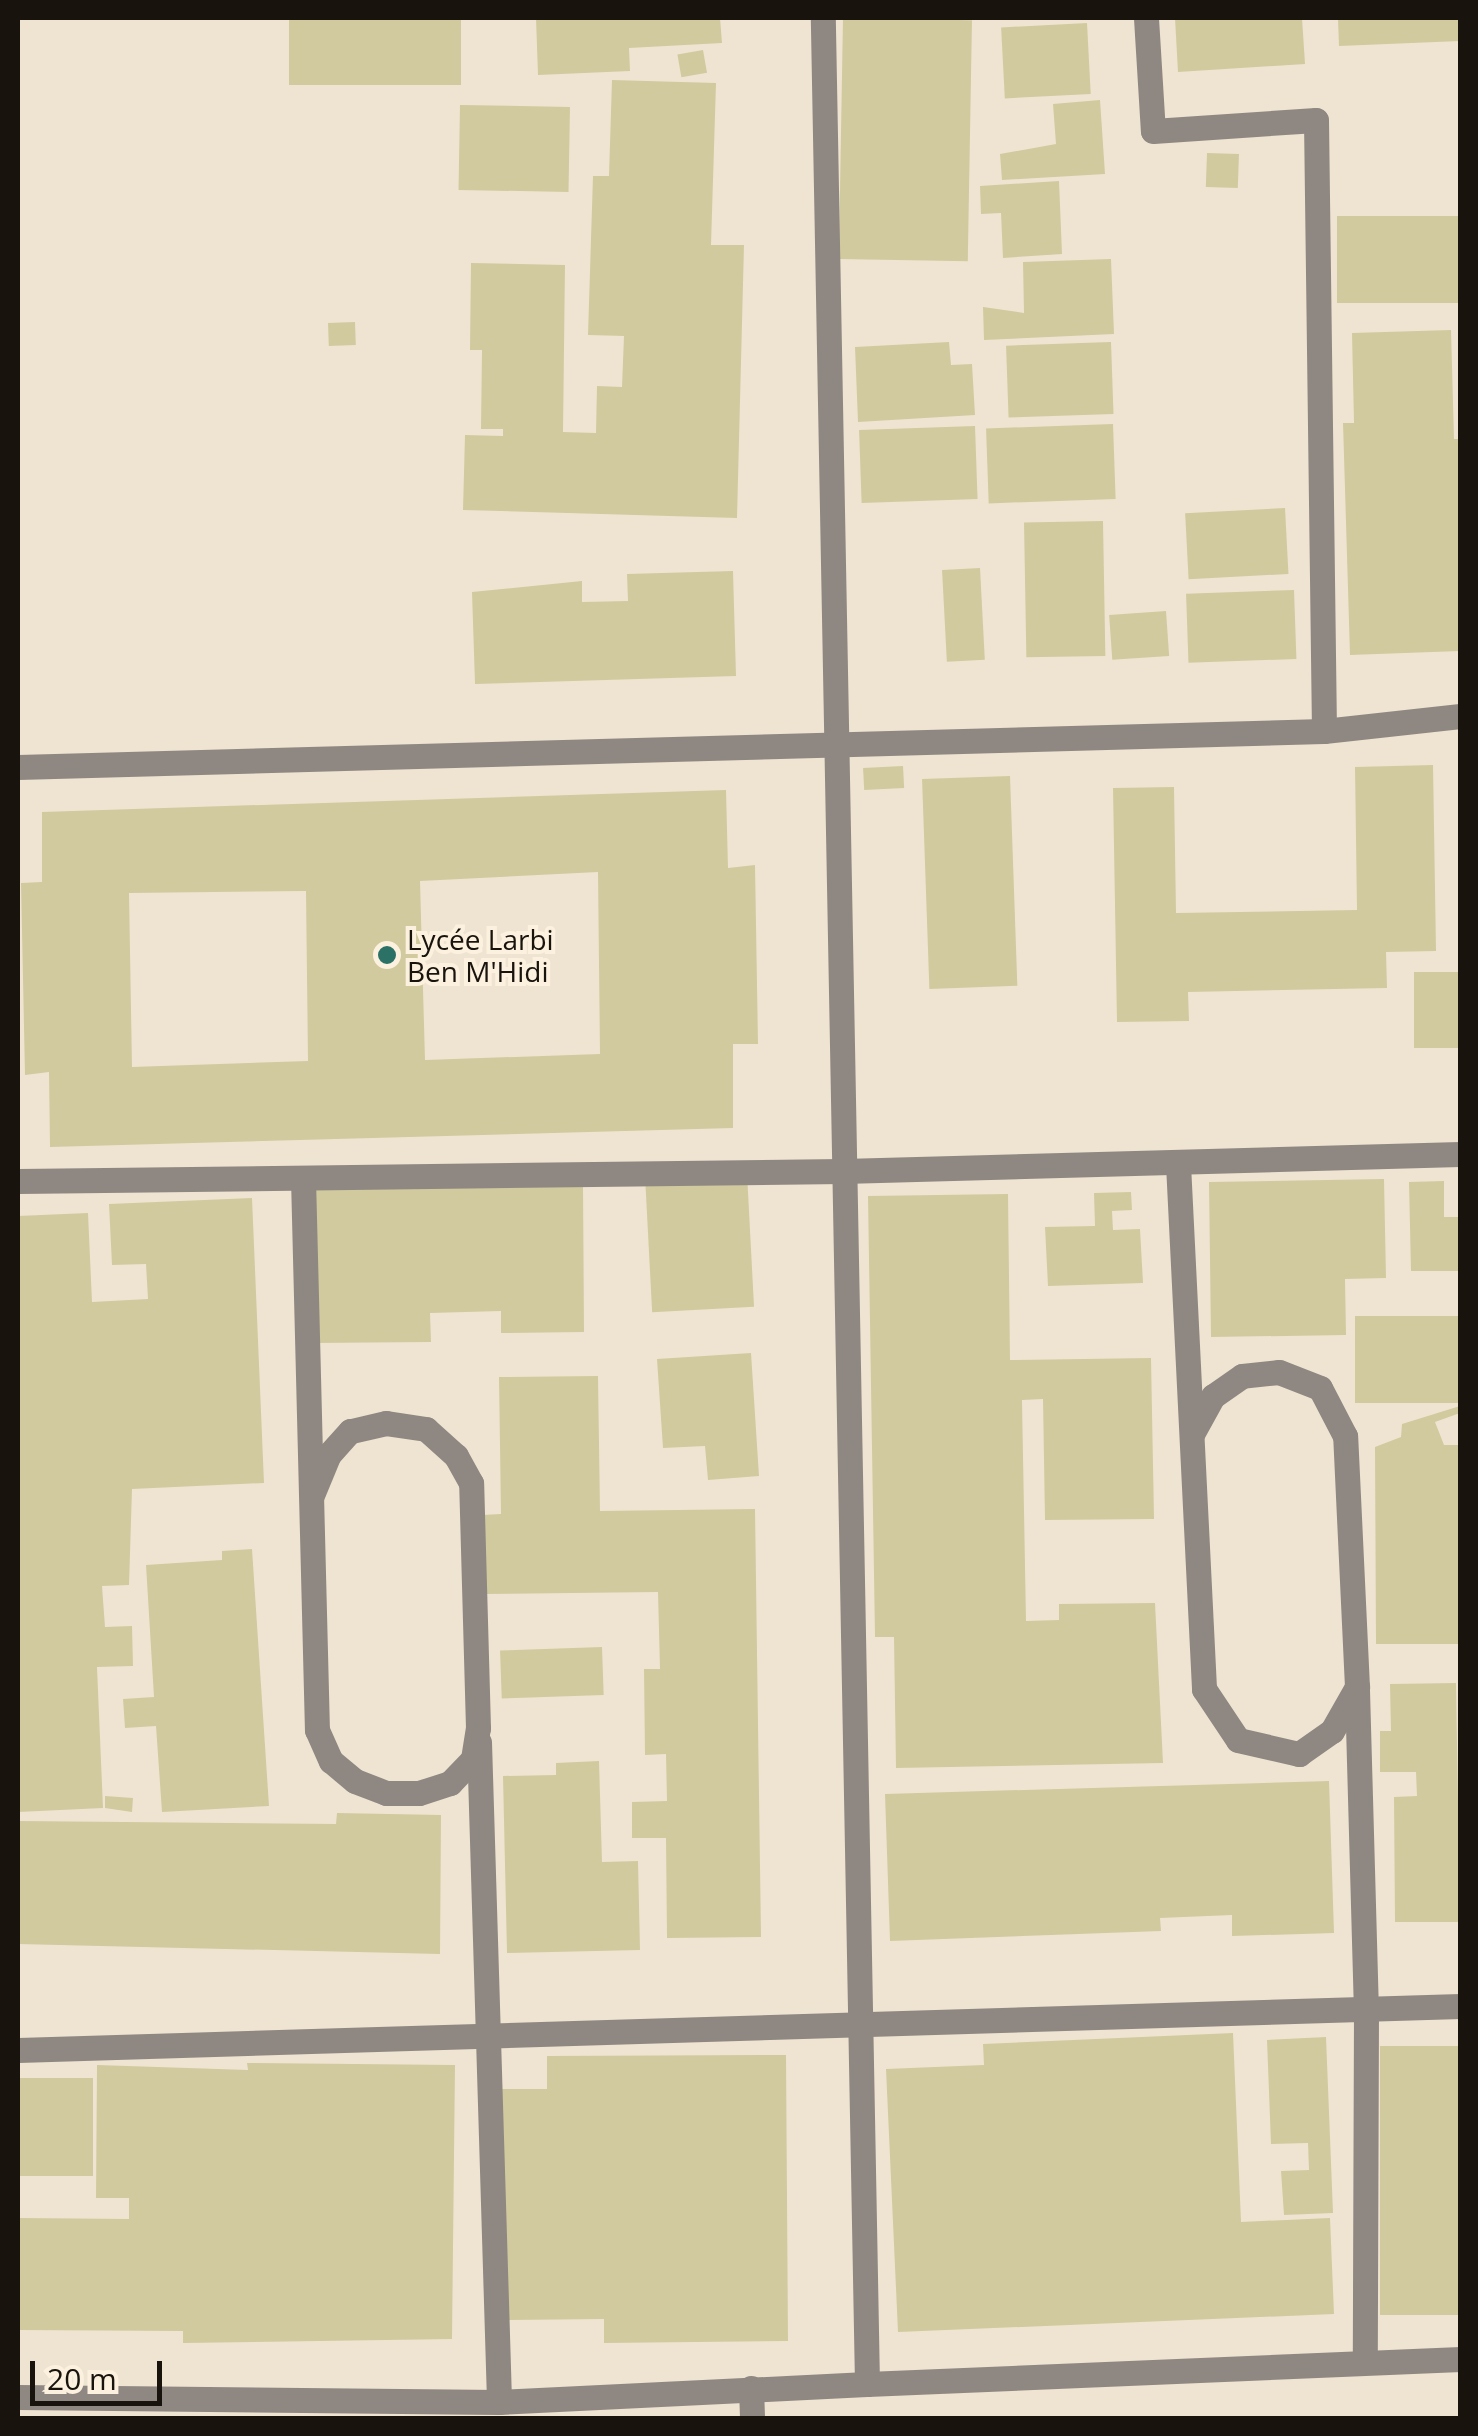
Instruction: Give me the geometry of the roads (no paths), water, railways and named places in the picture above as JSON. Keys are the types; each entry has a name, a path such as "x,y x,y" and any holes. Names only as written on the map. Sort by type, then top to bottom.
{"street":[{"path":"823,18 858,2020 868,2384"},
{"path":"1146,18 1153,131 1316,120 1324,730"},
{"path":"18,766 836,739 1324,730 1460,716"},
{"path":"18,1182 843,1172 1460,1154"},
{"path":"1178,1164 1204,1690 1219,1718 1238,1740 1299,1754 1332,1731 1357,1688"},
{"path":"303,1178 317,1730 331,1760 355,1781 386,1793 419,1793 450,1782 473,1759 478,1728"},
{"path":"1192,1434 1213,1396 1242,1376 1278,1372 1320,1388 1345,1436 1366,2012 1364,2360"},
{"path":"312,1495 329,1454 350,1430 386,1423 426,1428 456,1456 471,1483 499,2402"},
{"path":"18,2050 858,2020 1366,2012 1460,2006"},
{"path":"18,2397 188,2409 499,2402 1364,2360 1460,2360"},
{"path":"752,2388 752,2418"}],"place":[{"name":"Lycée Larbi Ben M'Hidi","path":"387,955"}]}
